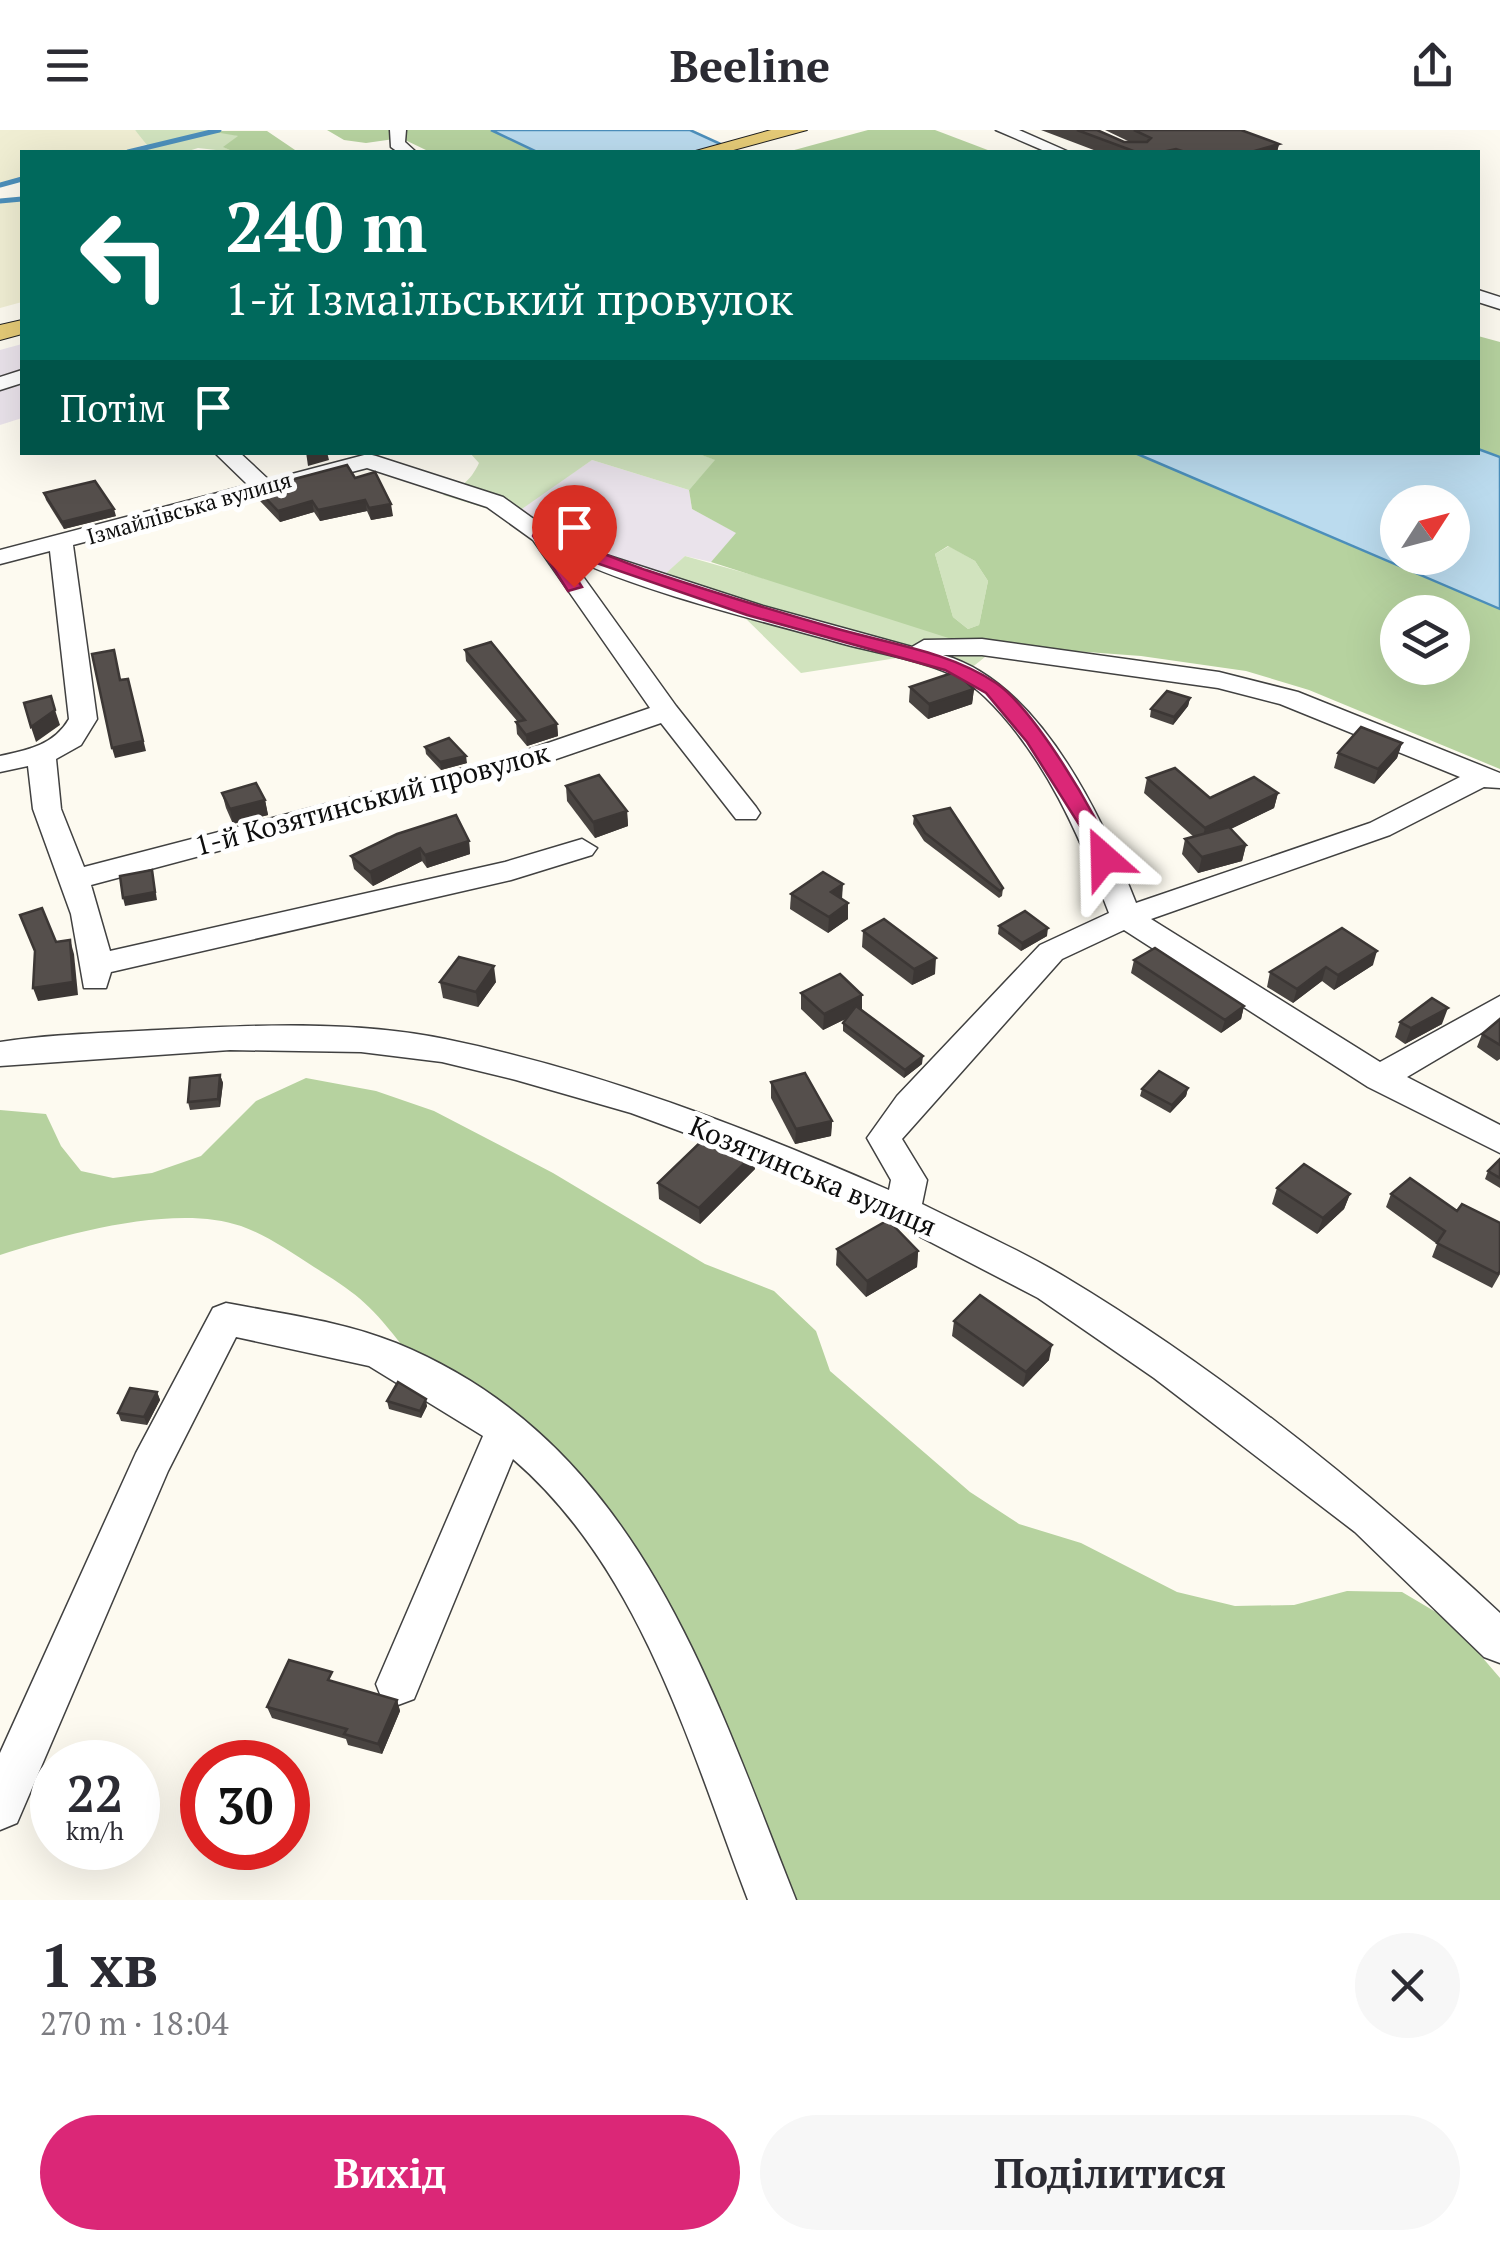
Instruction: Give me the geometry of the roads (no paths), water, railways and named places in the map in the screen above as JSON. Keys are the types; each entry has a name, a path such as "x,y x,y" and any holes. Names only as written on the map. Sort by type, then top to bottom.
{"main road":[{"path":"712,150 804,132"},
{"path":"742,150 804,132"}],"street":[{"path":"1004,130 1056,150"},
{"path":"229,455 262,486"},
{"name":"Ізмайлівська вулиця","path":"0,557 368,460 495,502 541,536"},
{"path":"541,536 588,557 754,611 952,666 993,689 1034,739 1092,829 1126,917 1380,1078 1500,1140"},
{"path":"541,536 666,712 746,814"},
{"path":"0,764 42,755 71,739 83,719 75,672 74,604 61,544"},
{"path":"890,648 982,648 1219,680 1288,698 1492,780"},
{"name":"1-й Козятинський провулок","path":"76,879 520,762 666,712"},
{"path":"42,755 46,806 76,879 96,973 511,870 582,848"},
{"path":"903,1211 910,1180 884,1138 1051,952 1126,917 1380,829 1492,780"},
{"path":"1380,1078 1500,1007"},
{"name":"Козятинська вулиця","path":"0,1054 37,1048 230,1038 361,1040 442,1050 642,1104 742,1141 903,1211 1050,1287 1168,1367 1370,1519 1500,1642"},
{"path":"0,1806 150,1466 226,1319 361,1348 402,1364 505,1430 560,1476 604,1530 642,1591 772,1900"},
{"path":"398,1684 505,1430"}],"water":[{"path":"491,130 690,130 734,150 533,150"},
{"path":"1480,450 1500,457 1500,609 1420,575 1470,575 1470,485 1380,485 1380,558 1140,455 1480,455"}],"waterway":[{"path":"136,150 219,130"},
{"path":"0,185 20,180"},
{"path":"0,201 20,199"}]}
